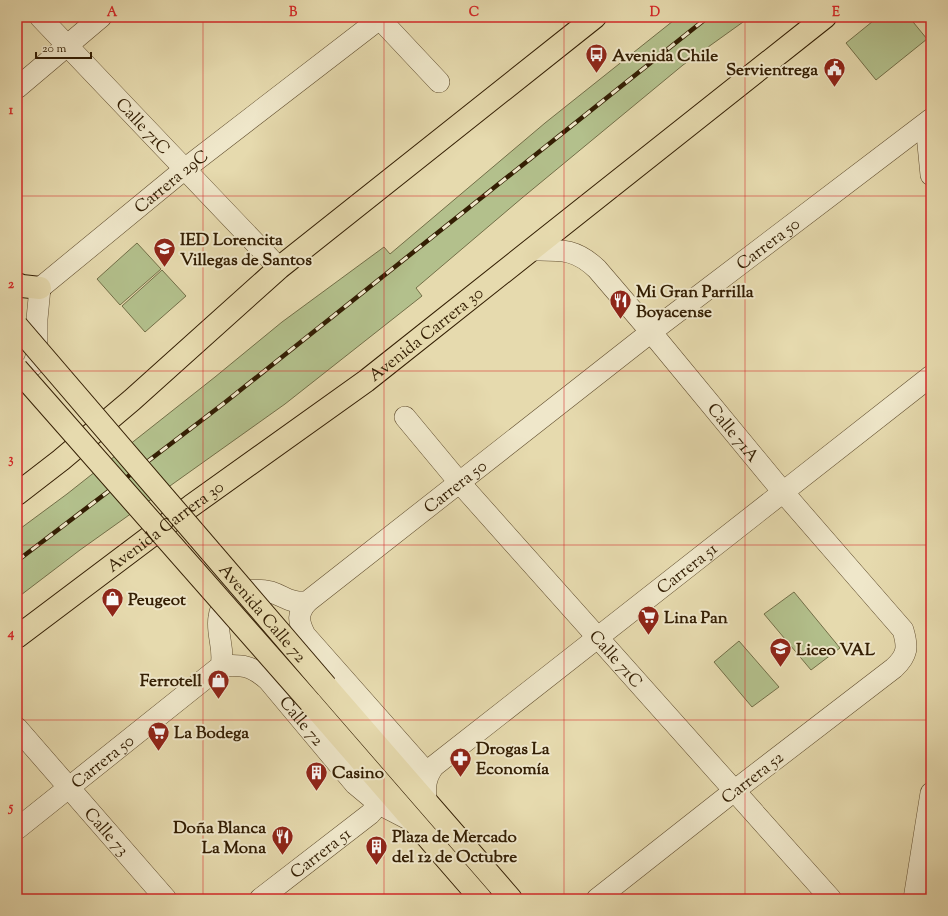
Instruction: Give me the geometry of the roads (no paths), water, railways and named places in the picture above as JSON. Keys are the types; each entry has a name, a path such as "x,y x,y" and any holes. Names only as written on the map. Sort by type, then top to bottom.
{"main road":[{"path":"17,494 61,460 132,400 279,268 595,17"},
{"name":"Avenida Carrera 30","path":"17,637 192,506 366,381 825,17"},
{"path":"17,284 40,288"},
{"name":"Avenida Calle 72","path":"17,326 326,686 512,899"},
{"name":"Avenida Calle 72","path":"17,369 481,899"}],"street":[{"name":"Calle 71C","path":"40,17 186,168 279,268"},
{"path":"17,88 101,17"},
{"path":"380,18 439,82"},
{"name":"Carrera 29C","path":"40,288 186,168 380,18"},
{"path":"928,121 931,175"},
{"name":"Carrera 50","path":"307,602 651,332 928,121"},
{"name":"Calle 71A","path":"531,250 563,251 579,255 589,261 597,269 783,492 903,630 907,644 905,654"},
{"path":"17,374 25,372 33,365 37,355 37,319 40,288"},
{"name":"Carrera 51","path":"428,774 434,766 931,376"},
{"name":"Calle 71C","path":"405,416 459,482 831,899"},
{"path":"221,666 223,654 219,633 220,610 234,595 244,592 262,591 271,592 297,602 307,602"},
{"path":"307,602 300,610 299,618 305,635 428,774 425,790 426,801"},
{"name":"Carrera 52","path":"597,899 894,668 901,662 905,654"},
{"name":"Calle 72","path":"221,666 233,665 251,668 263,676 355,784 380,804 413,821"},
{"name":"Carrera 50","path":"17,829 69,789 221,666"},
{"name":"Calle 73","path":"17,728 166,899"},
{"path":"914,899 931,793"},
{"name":"Carrera 51","path":"260,899 370,814 380,804"}],"railway":[{"path":"17,561 223,404 708,17"}],"place":[{"name":"Avenida Chile","path":"597,74"},
{"name":"Servientrega","path":"834,88"},
{"name":"IED Lorencita Villegas de Santos","path":"165,268"},
{"name":"Mi Gran Parrilla Boyacense","path":"621,320"},
{"name":"Peugeot","path":"113,618"},
{"name":"Lina Pan","path":"649,636"},
{"name":"Liceo VAL","path":"780,668"},
{"name":"Ferrotell","path":"218,700"},
{"name":"La Bodega","path":"158,752"},
{"name":"Drogas La Economía","path":"460,778"},
{"name":"Casino","path":"316,792"},
{"name":"Doña Blanca La Mona","path":"282,856"},
{"name":"Plaza de Mercado del 12 de Octubre","path":"377,866"}]}
